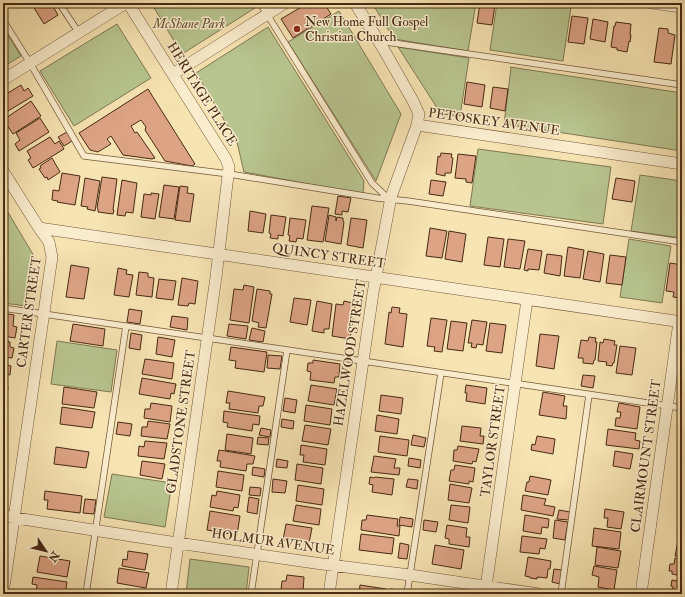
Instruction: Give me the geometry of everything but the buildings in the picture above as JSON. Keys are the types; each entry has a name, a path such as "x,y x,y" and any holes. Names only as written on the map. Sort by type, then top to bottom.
{"street":[{"path":"3,80 127,3"},
{"name":"HERITAGE PLACE","path":"127,3 226,159 229,167 218,255"},
{"path":"173,74 285,3"},
{"name":"PETOSKEY AVENUE","path":"355,3 379,41 413,101 419,114 417,125 682,164"},
{"path":"652,3 682,7"},
{"name":"HAZELWOOD STREET","path":"329,594 372,293 390,200 417,125"},
{"path":"3,171 39,228"},
{"name":"QUINCY STREET","path":"39,228 680,322"},
{"name":"CARTER STREET","path":"3,594 9,517 52,257 49,242 39,228"},
{"name":"GLADSTONE STREET","path":"171,594 218,255"},
{"name":"TAYLOR STREET","path":"485,590 527,300"},
{"name":"CLAIRMOUNT STREET","path":"641,594 680,322"},
{"name":"HOLMUR AVENUE","path":"9,517 333,566 410,575 485,590 539,594"}],"lane":[{"path":"59,3 79,32"},
{"path":"260,3 372,184 390,200"},
{"path":"3,20 84,156 229,174 390,200 682,242"},
{"path":"379,41 682,85"},
{"path":"3,308 682,408"},
{"path":"86,594 126,326"},
{"path":"251,594 287,350"},
{"path":"407,594 441,373"},
{"path":"562,594 590,395"}],"green space":[{"name":"McShane Park","path":"151,3 252,3 255,8 182,54"},
{"path":"372,3 476,3 468,51 394,39"},
{"path":"497,3 547,3 571,7 563,61 490,50"},
{"path":"339,11 401,114 376,181 288,42"},
{"path":"117,24 151,78 74,126 40,71"},
{"path":"3,27 21,56 3,67"},
{"path":"268,27 364,181 363,194 244,172 237,142 196,73"},
{"path":"398,47 469,58 460,116 441,114"},
{"path":"510,67 682,93 682,151 504,124"},
{"path":"478,149 611,167 603,224 470,206"},
{"path":"640,175 682,181 682,238 631,231"},
{"path":"3,204 34,256 26,306 3,303"},
{"path":"629,239 671,246 662,303 620,297"},
{"path":"57,341 117,350 111,392 51,384"},
{"path":"112,474 172,483 165,527 104,517"},
{"path":"190,559 249,567 246,594 186,594"}],"place":[{"name":"New Home Full Gospel Christian Church","path":"297,29"}]}
